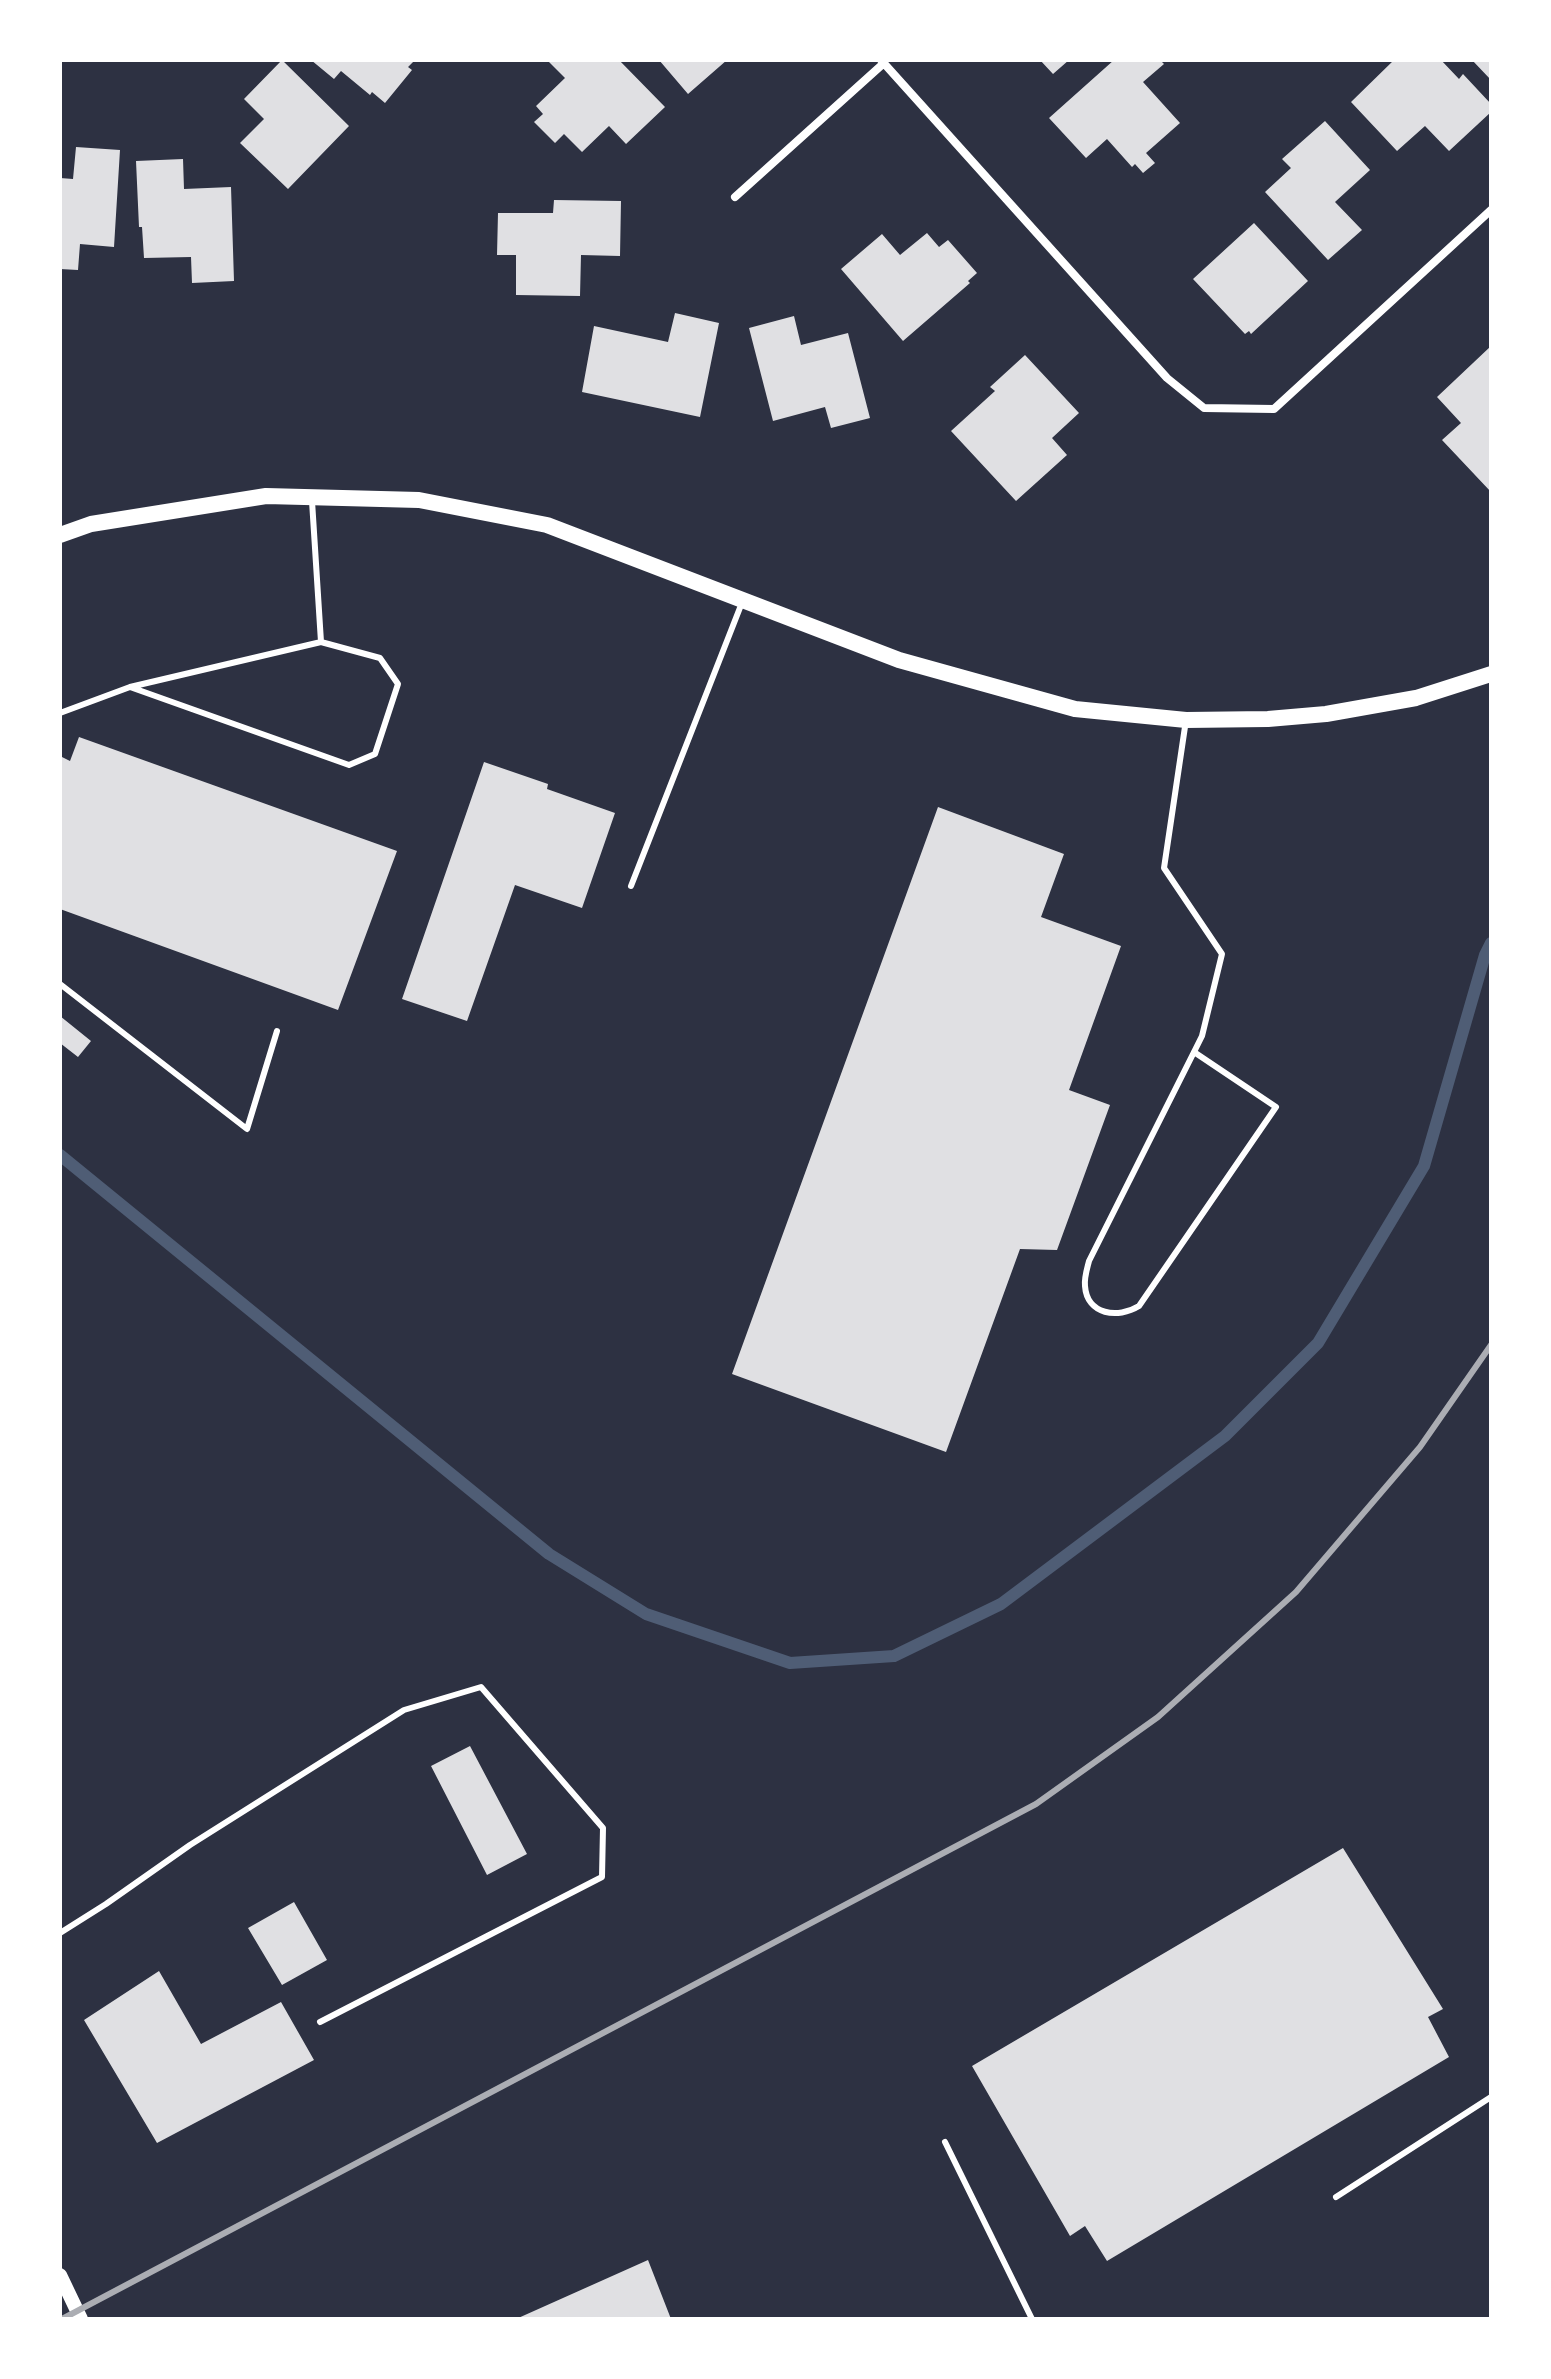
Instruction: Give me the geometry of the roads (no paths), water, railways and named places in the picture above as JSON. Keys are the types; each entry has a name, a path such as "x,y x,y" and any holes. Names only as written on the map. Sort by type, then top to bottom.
{"main road":[{"path":"60,535 91,524 251,498 419,500 547,525 899,660 1075,709 1186,720 1268,719 1326,714 1416,698 1491,674"}],"street":[{"path":"735,197 882,62 1167,378 1204,408 1274,409 1491,210"},
{"path":"60,2275 81,2319"}],"lane":[{"path":"312,497 321,642"},
{"path":"631,886 743,600"},
{"path":"60,713 130,687 321,642 380,658 398,684 375,754 349,765 130,687"},
{"path":"1186,720 1164,868 1222,954 1202,1036 1089,1261 1084,1285 1087,1297 1096,1309 1113,1315 1139,1306 1276,1107 1194,1052"},
{"path":"60,984 247,1129 277,1031"},
{"path":"60,1933 190,1845 404,1710 481,1687 603,1828 602,1877 320,2022"},
{"path":"1336,2197 1491,2097"},
{"path":"945,2142 1032,2319"}],"waterway":[{"path":"60,1155 549,1554 646,1614 790,1663 894,1656 1001,1604 1225,1436 1318,1343 1424,1166 1491,943"}],"railway":[{"path":"62,2319 1036,1804 1158,1717 1296,1592 1420,1447 1491,1345"}]}
